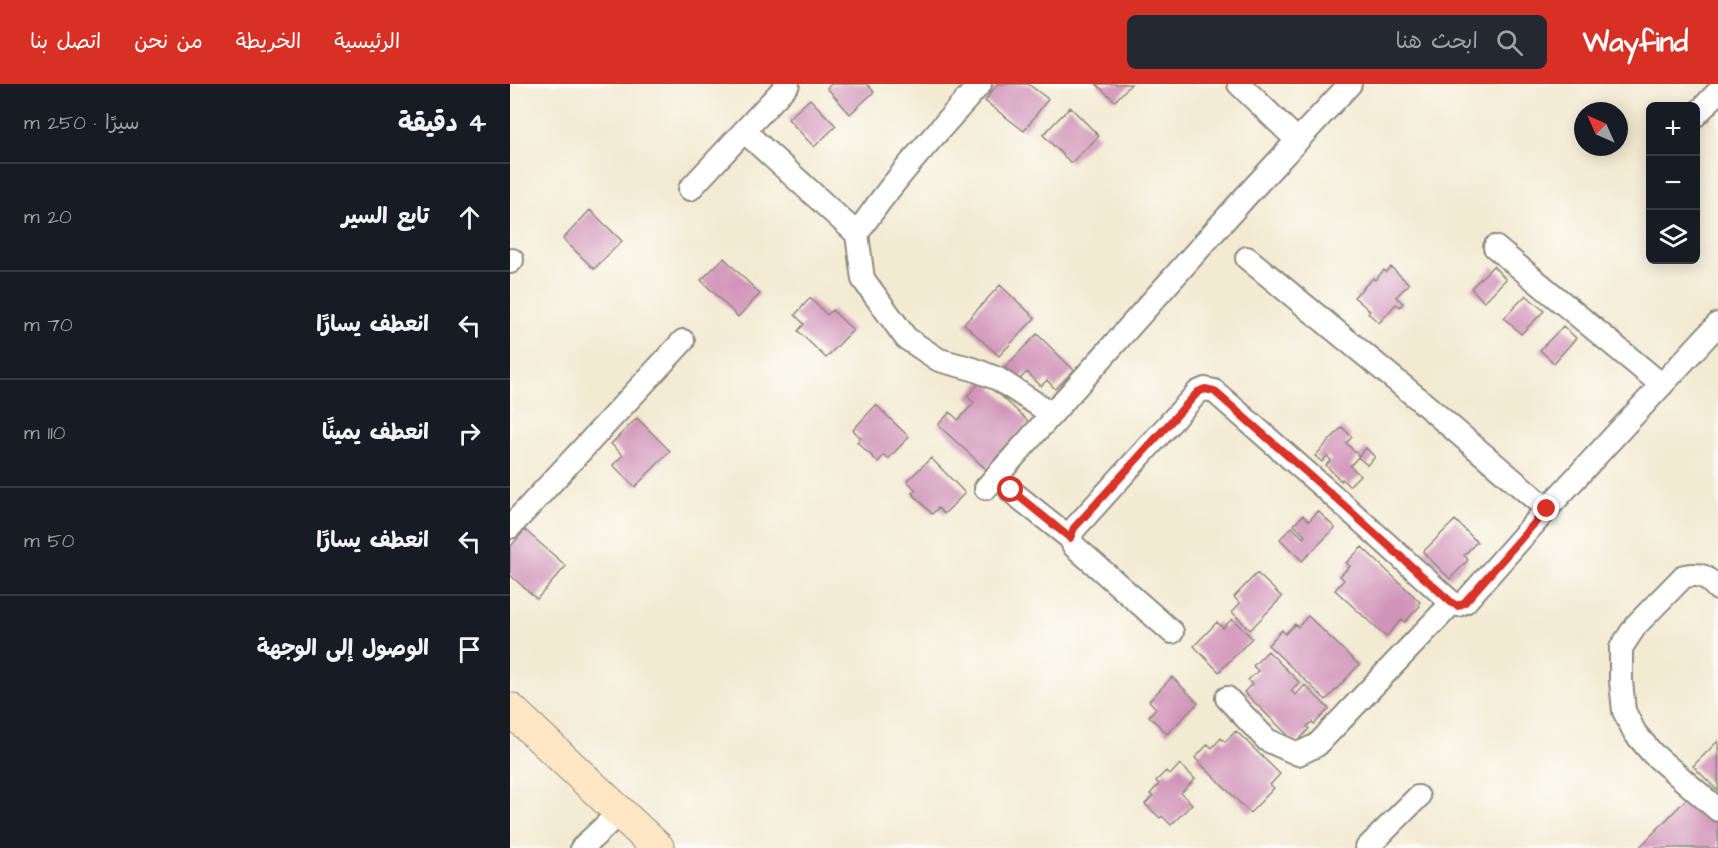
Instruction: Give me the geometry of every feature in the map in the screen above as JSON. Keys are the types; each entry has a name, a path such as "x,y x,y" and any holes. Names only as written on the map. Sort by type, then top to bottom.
{"street":[{"path":"690,189 788,84"},
{"path":"980,84 876,204 857,234 863,279 906,338 939,360 973,369 998,379 1052,414"},
{"path":"1239,84 1298,140"},
{"path":"986,488 1169,281 1350,84"},
{"path":"1700,110 1718,92"},
{"path":"744,132 857,234"},
{"path":"1495,248 1662,385"},
{"path":"1247,258 1415,396 1547,509"},
{"path":"1070,538 1074,528 1198,392 1205,389 1214,391 1458,606 1465,602 1547,509 1718,324"},
{"path":"510,527 683,341"},
{"path":"1011,490 1070,538 1074,546 1172,632"},
{"path":"1718,589 1705,576 1694,574 1684,576 1636,625 1621,648 1624,711 1635,733 1652,753 1718,810"},
{"path":"1227,698 1267,740 1298,754 1317,745 1452,603"},
{"path":"510,710 658,848"},
{"path":"1367,848 1418,797"},
{"path":"582,848 620,813"}],"building":[{"path":"831,84 867,84 874,92 850,114 827,88"},
{"path":"997,84 1028,84 1048,99 1024,131 985,101"},
{"path":"1096,84 1131,84 1115,101"},
{"path":"810,99 836,126 814,147 788,119"},
{"path":"1070,107 1099,136 1071,163 1043,135"},
{"path":"590,210 622,241 594,269 563,239"},
{"path":"724,258 760,294 738,317 701,280"},
{"path":"1493,266 1506,279 1484,302 1471,288"},
{"path":"1391,267 1409,284 1396,297 1403,303 1400,307 1396,304 1379,323 1368,313 1370,311 1354,297 1373,278 1375,280 1384,270 1386,272"},
{"path":"1000,285 1035,318 999,356 964,324"},
{"path":"1526,295 1544,311 1521,334 1504,318"},
{"path":"810,298 827,315 832,310 853,330 826,358 798,331 804,324 795,315"},
{"path":"1563,326 1576,338 1554,363 1540,350"},
{"path":"1037,334 1074,370 1055,389 1047,380 1041,386 1027,372 1019,380 1005,367"},
{"path":"983,379 1029,422 986,469 938,425 950,412 958,420 974,403 967,396"},
{"path":"876,405 909,437 888,459 884,455 878,462 857,442 861,438 853,430"},
{"path":"637,418 670,451 635,487 613,465 623,455 611,444"},
{"path":"1342,427 1352,437 1346,443 1359,456 1350,466 1360,475 1349,486 1326,465 1331,460 1327,456 1322,462 1315,456"},
{"path":"1366,448 1375,457 1367,465 1358,457"},
{"path":"931,458 965,493 944,514 938,508 932,514 912,493 916,490 907,481"},
{"path":"1318,511 1335,528 1302,561 1280,539 1292,527 1303,538 1305,536 1294,525 1303,515 1309,521"},
{"path":"1455,520 1477,542 1464,555 1468,560 1450,579 1423,552"},
{"path":"525,530 566,566 537,599 510,575 510,547"},
{"path":"1362,547 1420,602 1418,604 1420,606 1405,622 1402,619 1386,637 1335,590 1344,580 1340,576 1350,566 1346,563"},
{"path":"1257,573 1282,597 1250,630 1232,612 1240,603 1234,597"},
{"path":"1308,616 1359,665 1326,700 1268,645 1282,630 1285,634 1295,624 1298,627"},
{"path":"1232,619 1252,638 1219,672 1194,646 1217,622 1223,628"},
{"path":"1268,651 1299,682 1291,691 1296,695 1305,685 1329,709 1314,724 1312,722 1307,726 1309,729 1296,743 1244,692 1252,684 1248,680 1258,671 1253,666"},
{"path":"1172,677 1198,703 1167,734 1149,716 1156,708 1149,701"},
{"path":"1236,731 1280,774 1270,785 1274,788 1250,813 1195,758 1208,744 1212,748 1221,738 1225,742"},
{"path":"1718,741 1718,791 1693,766"},
{"path":"1180,764 1195,779 1181,793 1192,804 1171,825 1145,804 1153,796 1150,794 1159,784 1156,781 1166,771 1170,775"},
{"path":"1695,790 1718,812 1718,848 1639,848"}],"route":[{"path":"1011,490 1070,538 1074,528 1198,392 1205,389 1214,391 1458,606 1465,602 1547,509"}]}
